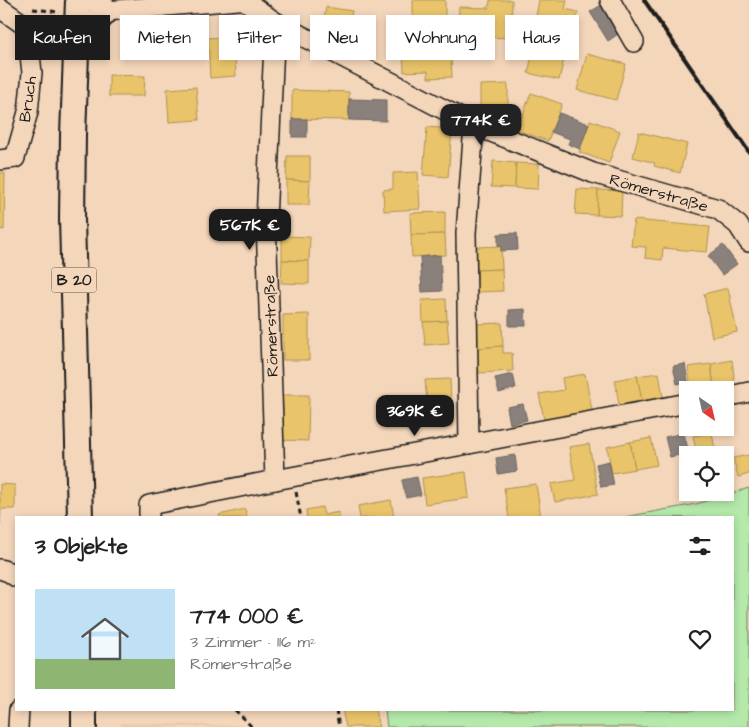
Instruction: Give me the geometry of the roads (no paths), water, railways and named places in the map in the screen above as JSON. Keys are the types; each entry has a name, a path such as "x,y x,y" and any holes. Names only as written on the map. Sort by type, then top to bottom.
{"main road":[{"name":"B 20","path":"75,60 72,219 80,516"},
{"path":"84,711 84,727"}],"street":[{"path":"101,6 238,0"},
{"name":"Römerstraße","path":"244,0 264,15"},
{"path":"610,0 634,42"},
{"name":"Bruch","path":"0,8 27,27 32,73 28,112 15,158 0,160"},
{"name":"Römerstraße","path":"300,35 474,124 594,173 718,209 738,224 749,242"},
{"name":"Römerstraße","path":"272,60 266,221 275,480"},
{"path":"469,444 466,233 474,124"},
{"path":"734,394 749,392"},
{"path":"149,516 149,505 293,476 679,406"},
{"path":"0,568 15,577"},
{"path":"18,727 20,711"}],"railway":[{"path":"644,0 749,152"}]}
